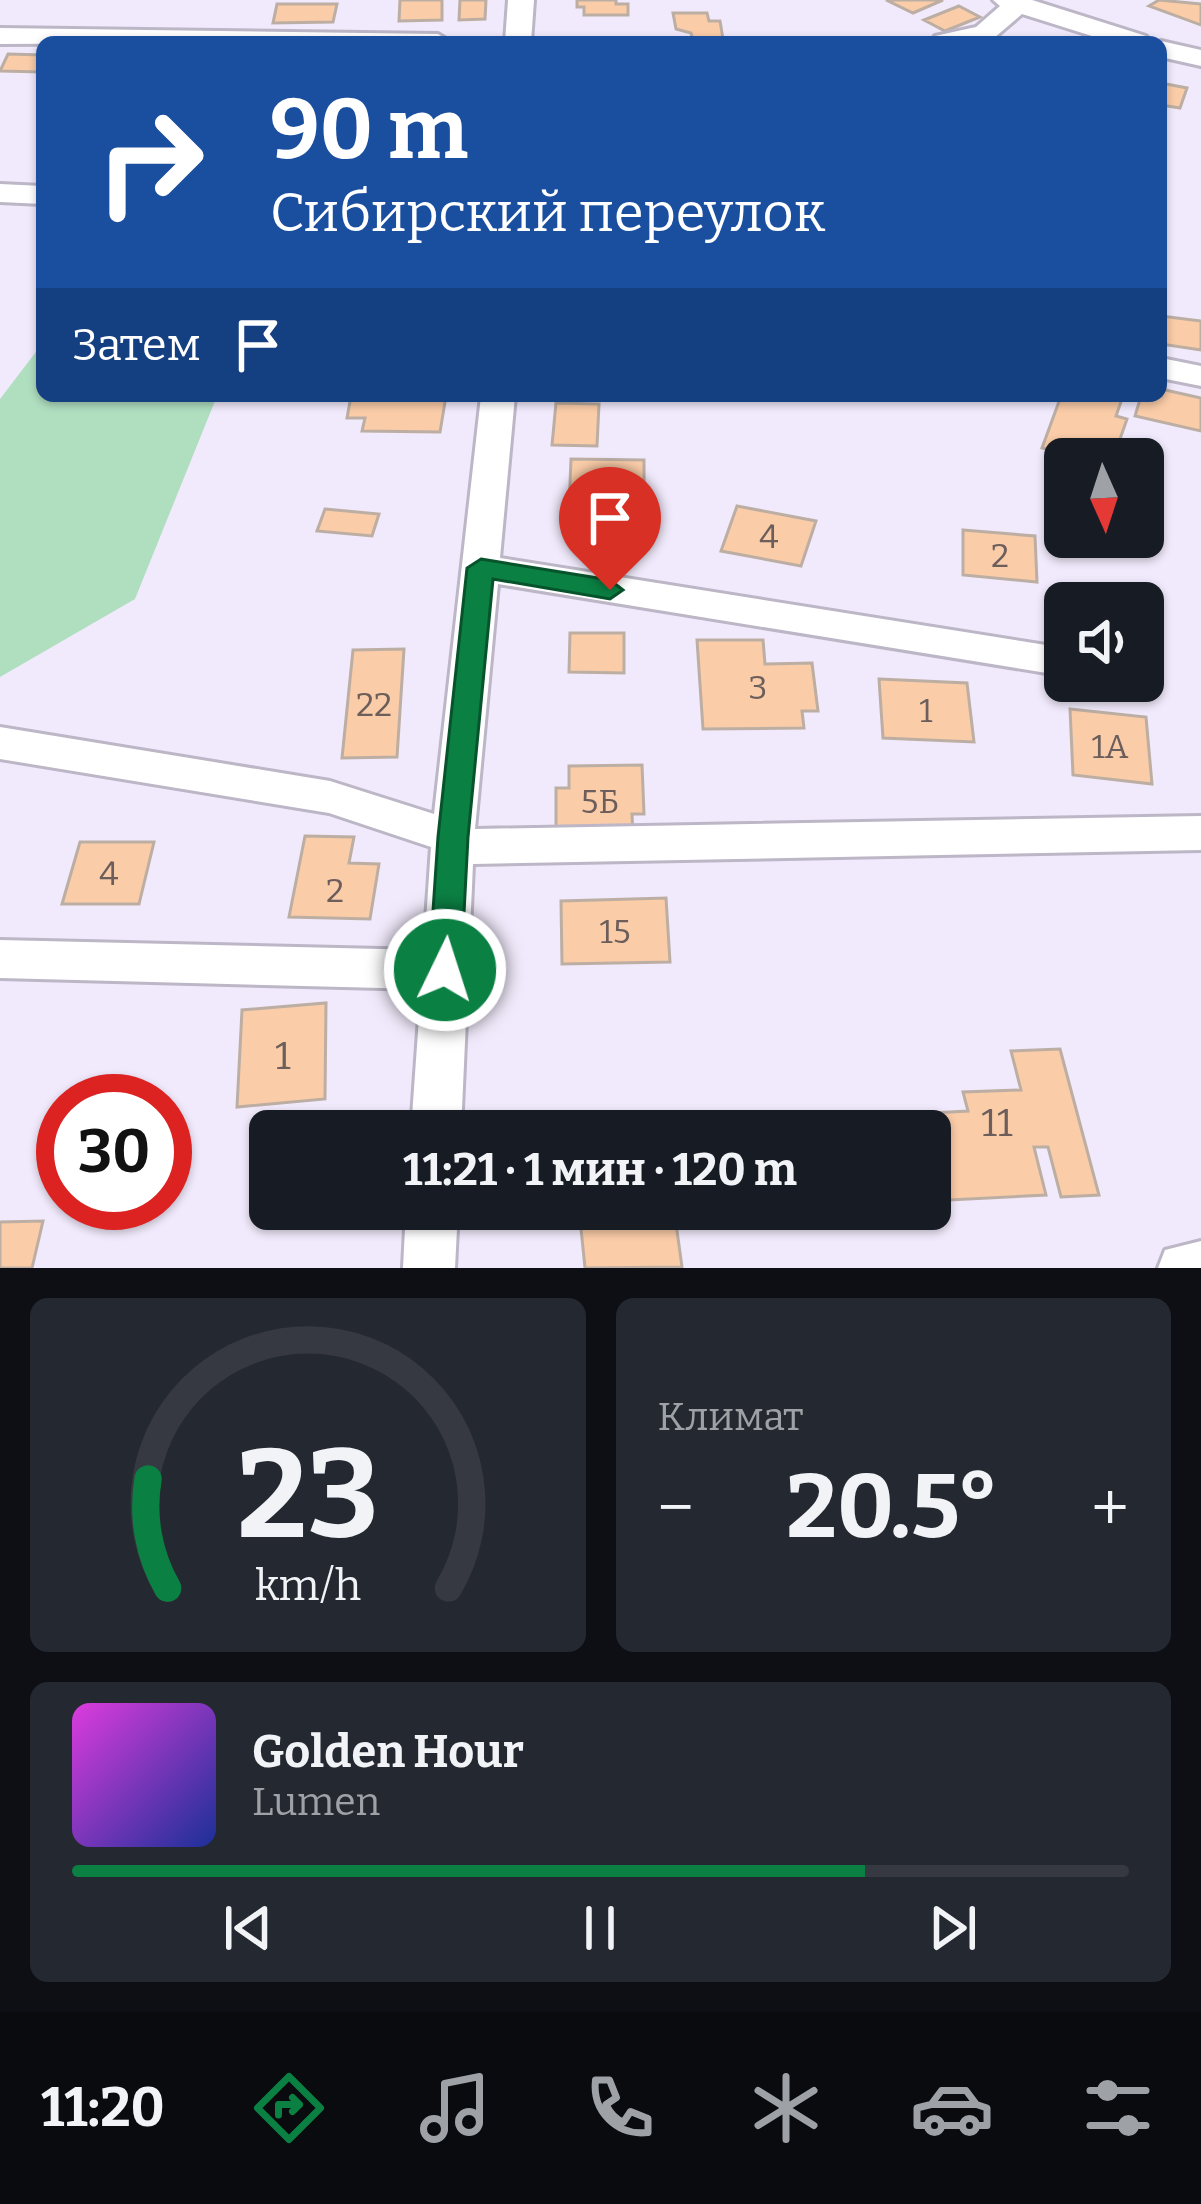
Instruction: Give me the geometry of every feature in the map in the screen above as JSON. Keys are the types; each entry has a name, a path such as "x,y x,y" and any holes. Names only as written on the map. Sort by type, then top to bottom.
{"street":[{"path":"518,36 521,0"},
{"path":"972,36 986,33 1011,2 1118,36"},
{"path":"0,36 204,29 331,36"},
{"path":"1167,50 1201,58"},
{"path":"0,193 36,195"},
{"path":"1167,369 1201,376"},
{"path":"437,1110 453,842 497,402"},
{"path":"481,568 1044,659"},
{"path":"0,743 330,797 453,842 1201,833"},
{"path":"0,958 445,970"},
{"path":"429,1268 431,1230"},
{"path":"1184,1268 1201,1266"}],"green space":[{"path":"36,352 36,402 215,402 135,599 0,677 0,399"}],"building":[{"path":"400,0 442,0 442,20 399,21"},
{"path":"460,0 486,0 485,19 459,20"},
{"path":"577,0 616,0 616,4 628,4 628,15 584,15"},
{"path":"886,0 943,0 913,13"},
{"path":"1159,0 1201,4 1201,25 1149,6"},
{"path":"277,4 337,4 333,22 273,23"},
{"path":"959,6 980,17 945,31 924,20"},
{"path":"673,13 707,13 709,21 720,21 722,36 692,36 676,29"},
{"path":"8,54 36,55 36,72 0,71"},
{"path":"1167,84 1187,88 1180,108 1167,106"},
{"path":"1167,317 1201,321 1201,350 1167,345"},
{"path":"1167,390 1201,398 1201,431 1135,416 1139,402 1167,402"},
{"path":"350,402 445,402 440,432 362,431 365,418 347,418"},
{"path":"1059,402 1121,402 1116,416 1127,419 1120,438 1046,438"},
{"path":"556,403 599,404 597,446 552,445"},
{"path":"571,459 644,460 644,510 569,509"},
{"path":"737,506 816,521 801,566 721,551"},
{"path":"325,509 379,514 372,536 317,531"},
{"path":"963,530 1035,536 1037,582 963,575"},
{"path":"570,633 624,633 624,673 569,672"},
{"path":"697,640 763,640 765,664 812,663 818,711 802,711 804,728 703,729"},
{"path":"404,649 397,757 342,758 353,650"},
{"path":"879,679 967,683 974,742 883,738"},
{"path":"1070,709 1146,717 1152,784 1073,775"},
{"path":"642,765 644,814 632,814 633,836 556,837 556,788 569,788 569,766"},
{"path":"305,836 354,837 349,863 379,864 370,919 289,917"},
{"path":"80,842 154,842 139,904 62,904"},
{"path":"666,898 670,962 562,964 561,901"},
{"path":"326,1003 325,1099 237,1107 242,1010"},
{"path":"1060,1049 1099,1195 1061,1197 1048,1147 1034,1147 1046,1195 951,1200 951,1112 968,1111 963,1092 1021,1090 1011,1051"},
{"path":"36,1221 36,1230 41,1230 32,1268 0,1268 0,1222"},
{"path":"581,1230 677,1230 682,1267 585,1268"}],"route":[{"path":"445,970 453,837 481,568 610,590"}]}
